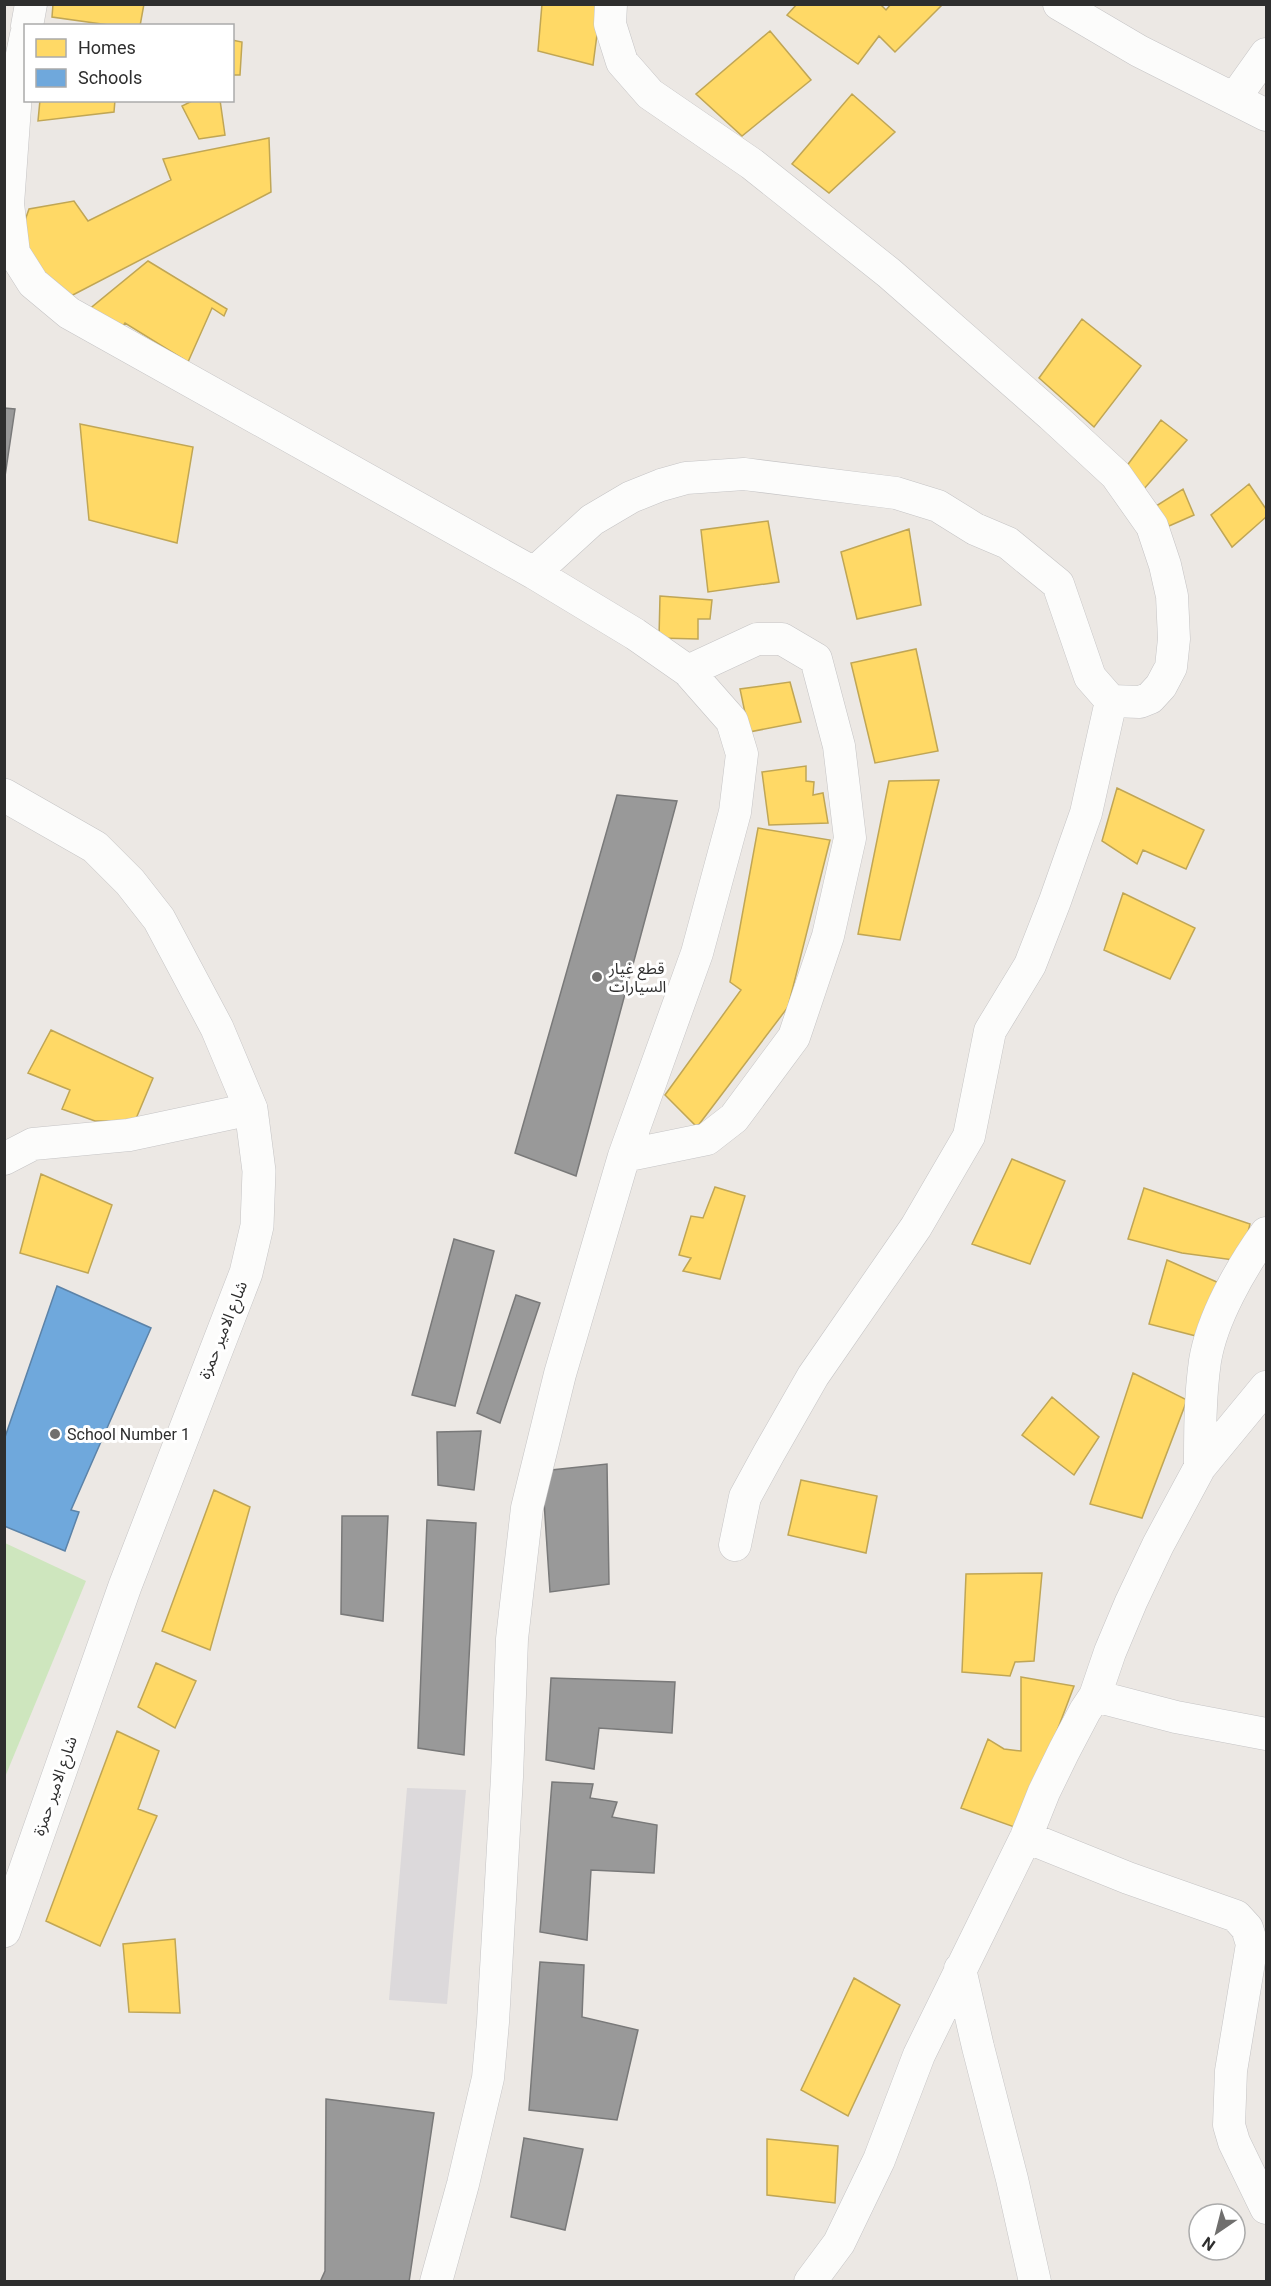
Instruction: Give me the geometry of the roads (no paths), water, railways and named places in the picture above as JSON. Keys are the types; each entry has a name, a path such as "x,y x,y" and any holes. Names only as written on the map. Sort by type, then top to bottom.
{"main road":[{"name":"شارع الامير حمزة","path":"4,795 95,847 130,882 159,919 217,1028 250,1109 259,1171 258,1226 246,1273 125,1586 4,1930"}],"street":[{"path":"27,24 31,4"},
{"path":"534,573 592,520 631,497 686,478 744,474 896,493 938,506 975,529 1008,543 1058,584 1090,677 1111,701 1140,702 1150,698 1161,686 1171,668 1174,639 1172,596 1165,565 1152,526 1116,475 1052,415 889,273 752,164 650,94 622,62 610,24 611,4"},
{"path":"1059,4 1139,51 1266,115"},
{"path":"24,45 17,79 8,204 14,253 33,283 69,313 534,573 635,634 688,670 732,721 742,754 735,812 697,953 624,1156 560,1374 526,1508 512,1639 507,1777 488,2078 463,2184 436,2282"},
{"path":"1234,99 1266,54"},
{"path":"624,1156 707,1139 734,1118 794,1037 828,936 850,838 839,746 816,659 782,639 757,639 688,670"},
{"path":"735,1545 745,1497 813,1376 916,1227 969,1136 990,1031 1030,965 1055,901 1086,813 1111,701"},
{"path":"4,1159 33,1144 129,1135 250,1109"},
{"path":"1200,1467 1204,1370 1214,1330 1234,1283 1266,1233"},
{"path":"810,2282 838,2243 879,2160 919,2055 1026,1837 1064,1751 1095,1696 1131,1602 1158,1545 1200,1467 1266,1387"},
{"path":"1095,1696 1176,1717 1266,1734"},
{"path":"1026,1837 1128,1878 1236,1916 1247,1928 1252,1944 1232,2071 1229,2125 1234,2142 1266,2208"},
{"path":"960,1969 1035,2282"}],"place":[{"name":"قطع غيار السيارات","path":"597,977"},
{"name":"School Number 1","path":"55,1434"}]}
